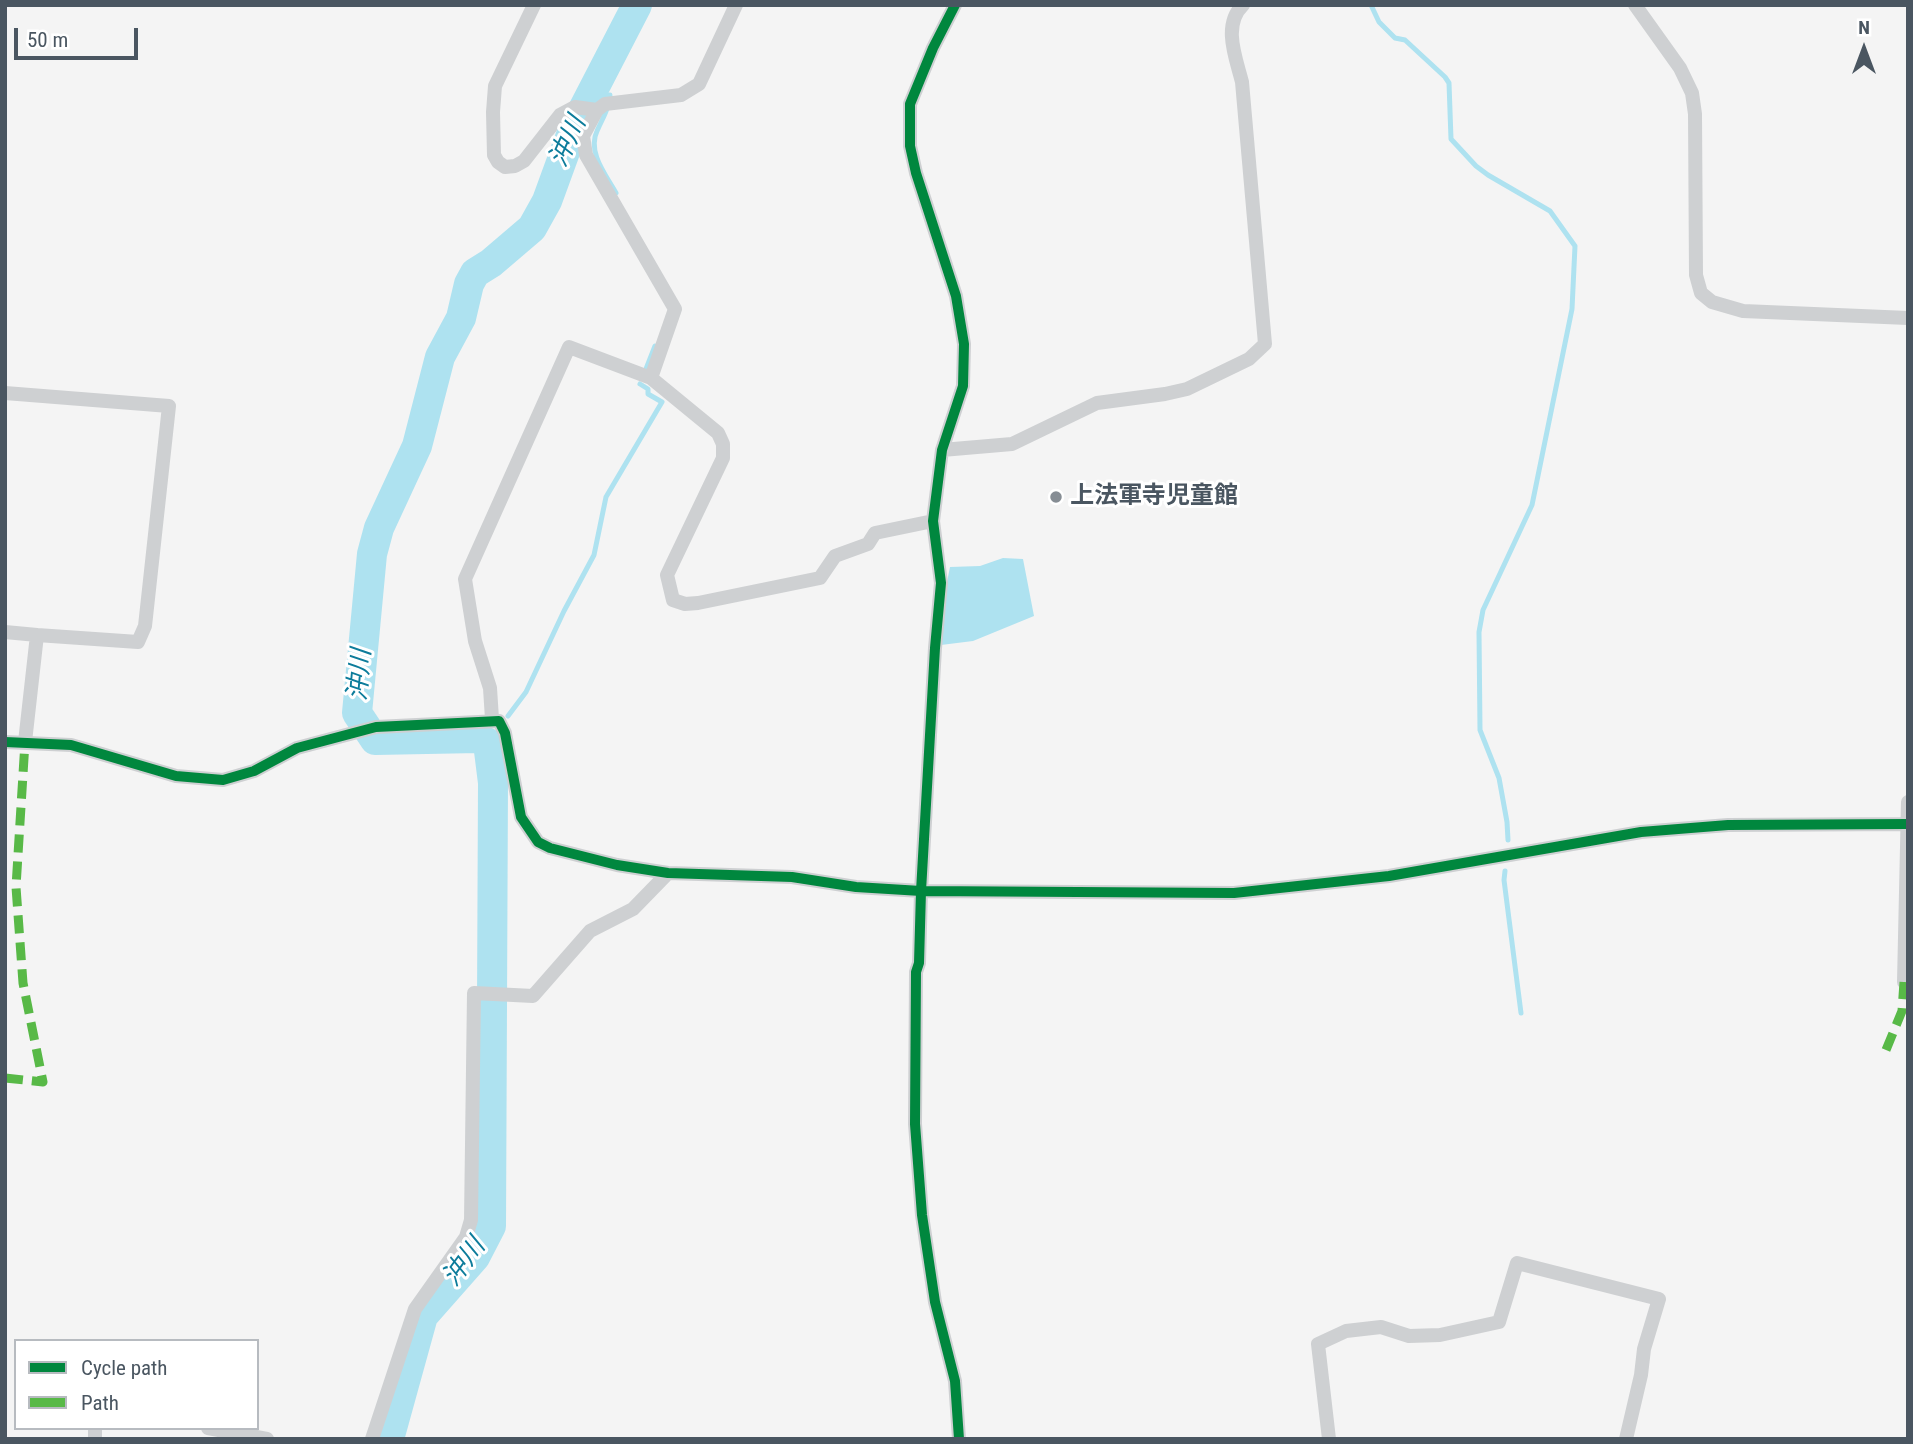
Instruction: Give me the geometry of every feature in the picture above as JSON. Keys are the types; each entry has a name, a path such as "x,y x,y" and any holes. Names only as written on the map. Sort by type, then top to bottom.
{"street":[{"path":"534,5 495,86 494,155 505,167 524,161 560,116 575,107 601,107 681,95 691,91 699,83 736,5"},
{"path":"956,5 933,48 910,104 912,155 956,296 964,344 963,386 943,450 933,522 941,583 935,648 919,963 916,972 915,1124 922,1215 935,1302 955,1381 959,1439"},
{"path":"943,450 1012,444 1097,403 1187,389 1249,359 1265,344 1242,82 1233,42 1232,24 1244,5"},
{"path":"1635,5 1680,68 1692,93 1695,114 1696,275 1701,293 1712,303 1743,311 1908,318"},
{"path":"601,107 583,136 586,155 675,309 651,378"},
{"path":"492,719 490,688 475,641 465,579 569,347 651,378 718,433 723,444 723,458 667,575 673,600 685,604 698,603 820,578 835,556 868,544 875,533 933,522"},
{"path":"5,393 169,406 145,626 138,642 5,632"},
{"path":"25,742 37,635"},
{"path":"5,742 71,745 176,776 223,780 254,771 297,748 356,731 376,727 492,719 499,721 505,733 521,817 538,842 550,848 617,865 668,873 792,877 856,887 921,891 1234,893 1389,876 1641,832 1728,825 1907,830"},
{"path":"1903,982 1908,802"},
{"path":"372,1439 415,1309 466,1237 471,1220 474,993 533,996 590,931 633,909 668,873"},
{"path":"1329,1439 1318,1344 1346,1331 1381,1326 1409,1336 1440,1335 1499,1322 1517,1263 1659,1299 1644,1349 1641,1375 1626,1439"},
{"path":"219,1430 267,1439"}],"water":[{"path":"1003,558 1023,559 1034,616 973,641 941,645 945,592 950,567 980,566"}],"waterway":[{"name":"沖川","path":"389,1439 423,1316 475,1257 491,1226 493,783 488,743 478,738 375,740 357,713 372,554 379,528 417,446 440,357 461,318 469,284 475,273 532,228 547,201 574,127 637,5"},
{"path":"1371,5 1379,22 1395,38 1405,40 1449,83 1451,139 1488,175 1550,211 1575,246 1572,309 1532,505 1483,610 1479,632 1480,730 1499,778 1508,840"},
{"path":"590,96 610,95 594,147 599,163 616,193"},
{"path":"646,369 655,346"},
{"path":"508,716 526,692 594,555 606,497 662,402 648,394 648,389 640,384"},
{"path":"488,743 494,735"},
{"path":"1505,871 1521,1013"}],"marked path":[{"path":"5,1078 43,1082 23,983 16,887 25,742"},
{"path":"1886,1050 1902,1011 1904,982"}],"cycle path":[{"path":"955,5 933,48 910,104 910,146 916,173 956,296 964,344 963,386 942,450 933,521 941,583 935,648 919,963 916,972 915,1124 922,1215 935,1302 955,1381 959,1439"},
{"path":"5,742 71,745 176,776 223,780 254,771 297,748 376,727 499,721 505,733 521,817 538,842 550,848 617,865 668,873 792,877 856,887 921,891 1234,893 1389,876 1641,832 1728,825 1907,824"}],"place":[{"name":"上法軍寺児童館","path":"1056,497"}]}
